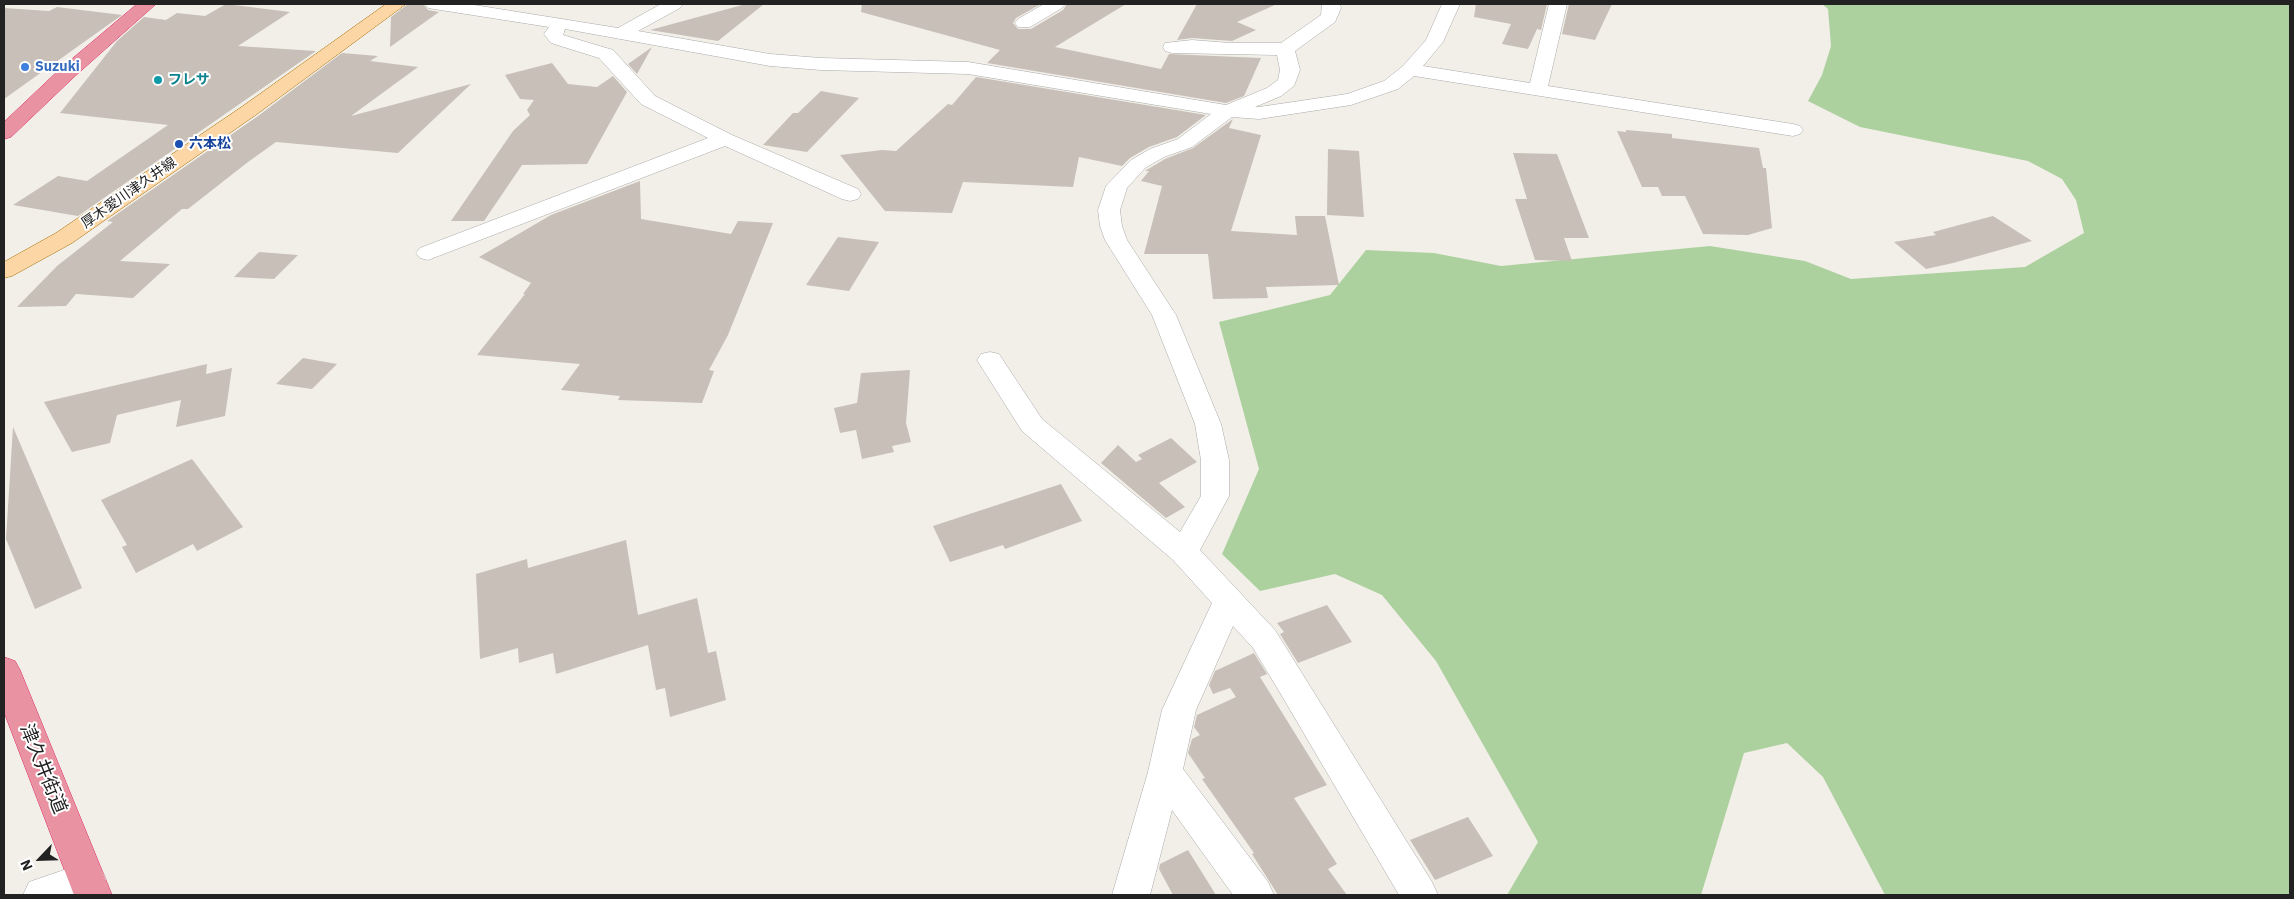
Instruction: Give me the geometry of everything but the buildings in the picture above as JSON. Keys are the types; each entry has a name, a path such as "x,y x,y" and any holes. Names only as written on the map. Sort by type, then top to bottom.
{"highway":[{"path":"4,133 66,73 147,4"},
{"name":"津久井街道","path":"4,670 90,887"}],"main road":[{"name":"厚木愛川津久井線","path":"4,271 64,238 106,210 396,4"}],"street":[{"path":"434,4 561,23 739,56 787,62 968,68 1228,111 1259,113 1351,99 1390,85 1410,70 1434,42 1451,4"},
{"path":"620,34 674,4"},
{"path":"1024,23 1056,4"},
{"path":"1172,47 1285,49 1329,18 1332,8 1331,4"},
{"path":"1538,89 1558,4"},
{"path":"561,23 554,31 554,37 606,54 648,100 725,139 850,194"},
{"path":"1184,552 1215,496 1215,460 1208,424 1164,315 1116,240 1111,226 1109,210 1117,186 1138,164 1157,153 1185,144 1228,111 1274,92 1287,82 1290,70 1285,49"},
{"path":"1410,70 1793,130"},
{"path":"428,253 725,139"},
{"path":"990,360 1032,425 1184,552 1264,639 1419,895"},
{"path":"1131,895 1165,772 1178,710 1229,600"},
{"path":"1165,772 1255,895"},
{"path":"42,895 90,887"}],"green space":[{"path":"1822,4 2290,4 2290,895 1885,895 1823,777 1787,743 1744,753 1701,895 1507,895 1538,842 1436,661 1382,595 1335,574 1260,591 1222,554 1259,469 1219,322 1330,295 1366,250 1434,253 1501,266 1710,246 1805,261 1851,279 2025,267 2084,233 2076,200 2062,179 2028,161 1860,127 1808,101 1822,75 1831,46 1828,9"}],"place":[{"name":"Suzuki","path":"25,67"},
{"name":"フレサ","path":"158,80"},
{"name":"六本松","path":"179,144"}]}
